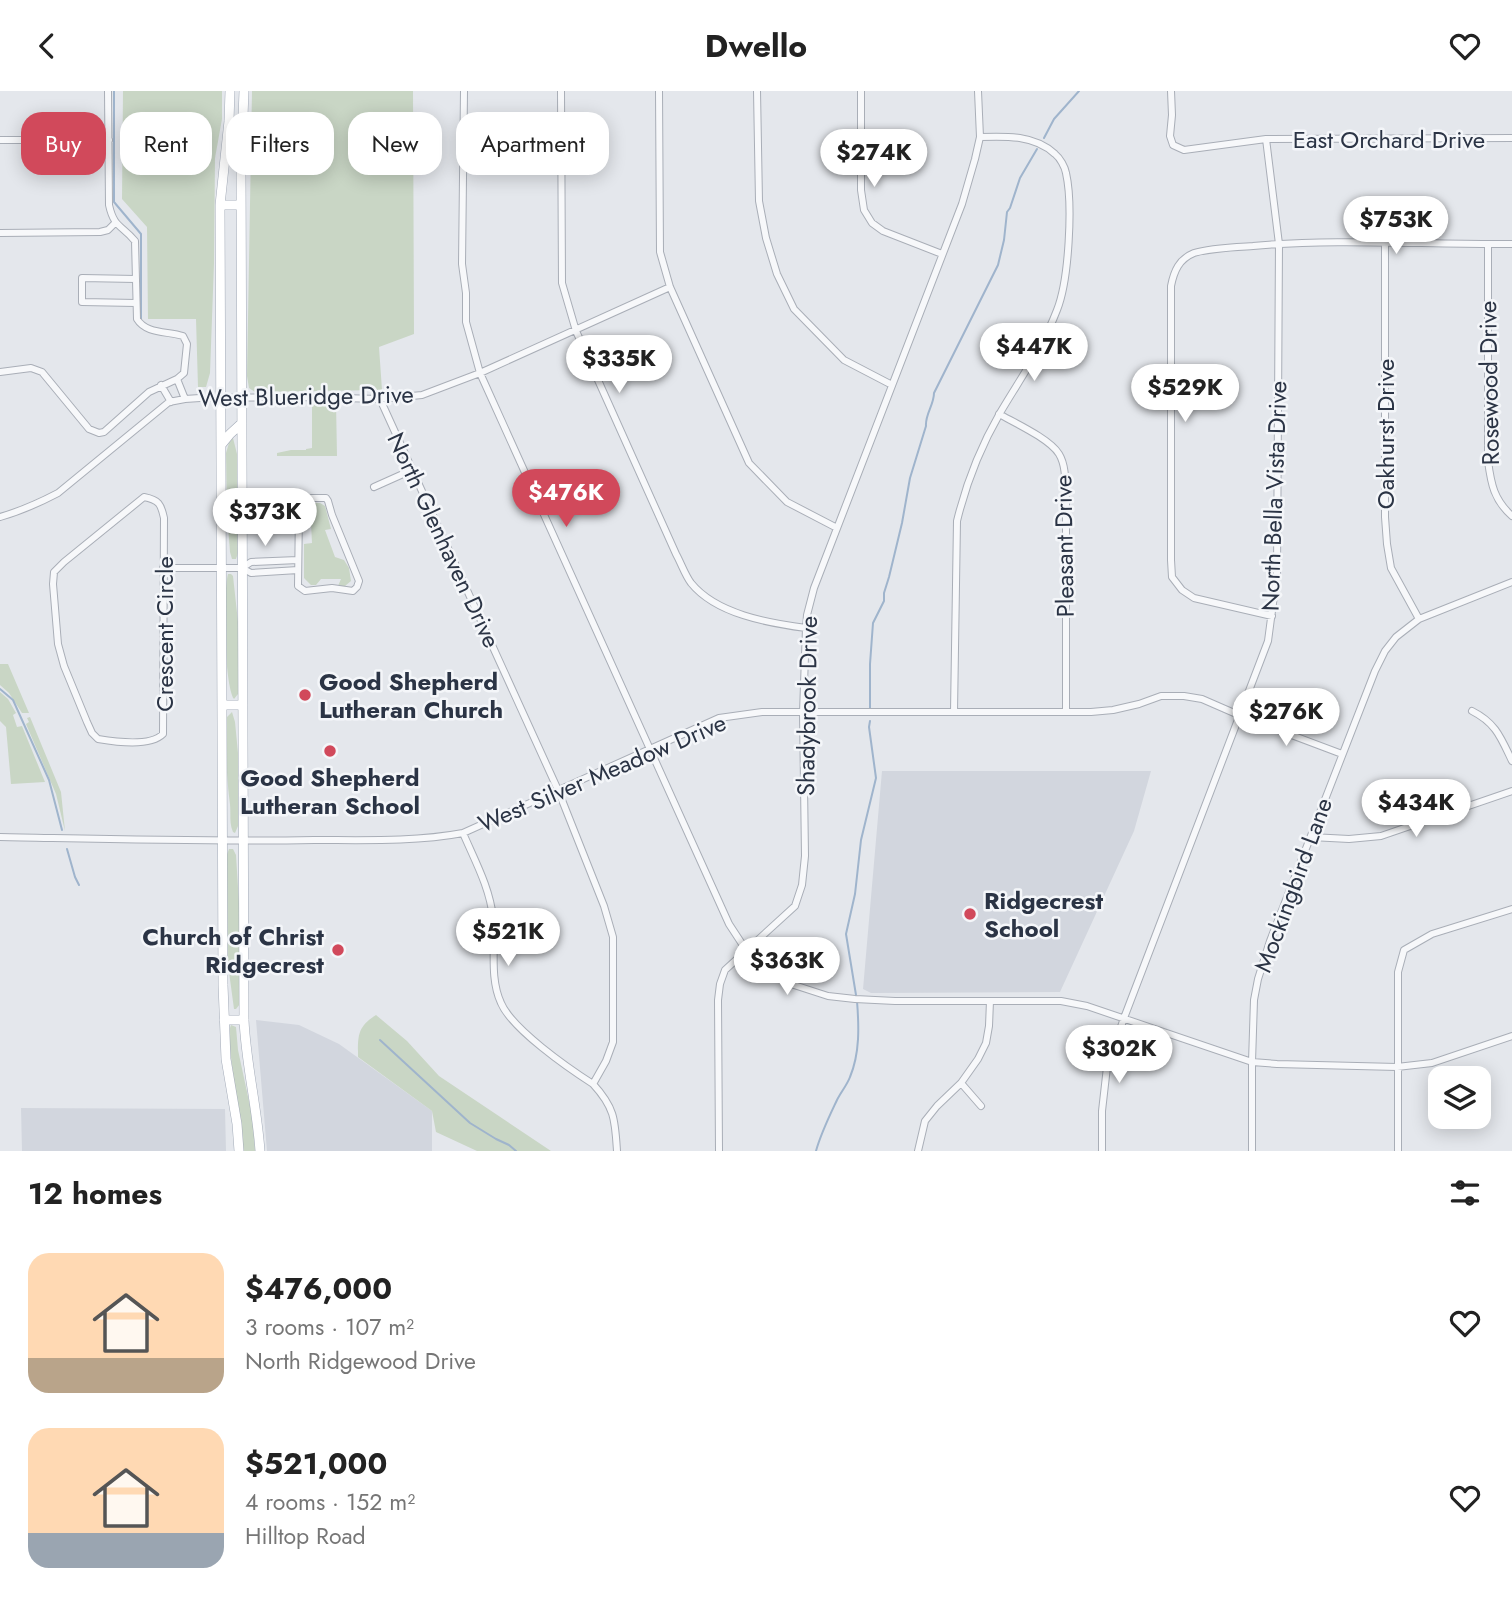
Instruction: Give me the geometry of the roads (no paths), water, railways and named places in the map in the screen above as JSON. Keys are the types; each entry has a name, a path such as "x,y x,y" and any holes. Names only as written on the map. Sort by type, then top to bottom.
{"main road":[{"path":"230,91 220,205 223,1020 239,1151"},
{"path":"244,91 241,152 244,1020 247,1065 260,1151"},
{"path":"220,205 241,205"},
{"path":"221,445 242,423"},
{"path":"222,705 243,705"},
{"path":"223,1020 244,1020"}],"street":[{"path":"0,372 31,368 42,372 89,429 99,433 104,432 149,392 184,373 187,344 183,336 150,330 137,319 135,241 115,223 109,205 108,91"},
{"path":"464,91 462,264 466,322 480,373 729,924 746,950 794,985 828,996 863,1000 1061,1001 1087,1006 1252,1062 1397,1066 1432,1063 1512,1036"},
{"path":"561,91 562,283 576,331 676,554 690,582 719,605 776,624 806,628"},
{"path":"659,91 660,252 670,287 749,463 787,502 837,528"},
{"path":"757,91 759,201 777,274 794,309 844,360 892,385"},
{"path":"861,91 861,190 864,210 872,223 883,231 942,254"},
{"name":"Shadybrook Drive","path":"719,1151 720,984 725,970 795,906 802,885 805,856 803,713 807,615 814,588 962,204 980,137 978,91"},
{"path":"1171,91 1170,136 1176,147 1184,150 1266,139"},
{"path":"954,712 957,521 962,497 999,414 1042,345 1059,308 1069,236 1066,170 1056,155 1037,142 1019,137 980,137"},
{"name":"East Orchard Drive","path":"1266,139 1512,138"},
{"name":"North Bella Vista Drive","path":"1102,1151 1102,1111 1107,1066 1241,716 1268,641 1272,617 1277,573 1279,244 1266,139"},
{"path":"0,140 109,140"},
{"path":"0,233 100,232 108,230 115,223"},
{"name":"Oakhurst Drive","path":"1385,242 1387,544 1391,568 1419,619"},
{"path":"1272,617 1194,598 1182,590 1172,577 1171,286 1174,271 1183,259 1196,252 1279,244 1512,244"},
{"name":"Rosewood Drive","path":"1488,244 1488,461 1491,484 1497,497 1512,516"},
{"path":"136,279 82,278 82,302 136,303"},
{"name":"West Blueridge Drive","path":"0,517 16,513 58,493 150,416 171,402 220,398 380,399 422,395 480,373 670,287"},
{"path":"177,379 185,399"},
{"path":"161,385 171,402"},
{"name":"North Glenhaven Drive","path":"380,399 558,790 600,894 613,937 613,1042 593,1084"},
{"name":"Pleasant Drive","path":"999,414 1050,444 1060,455 1065,472 1066,712"},
{"path":"374,487 412,470"},
{"name":"Crescent Circle","path":"144,497 155,499 164,518 163,568 163,734 157,740 144,742 98,740 86,722 58,644 52,585 54,572 144,497"},
{"path":"326,498 358,575 357,587 353,591 332,588 305,591 298,586 298,571 299,510 307,499 326,498"},
{"path":"242,568 251,562 298,560"},
{"path":"163,568 242,568 251,573 298,571"},
{"name":"Mockingbird Lane","path":"1252,1151 1254,1000 1258,979 1270,941 1375,671 1396,637 1419,619 1512,582"},
{"name":"West Silver Meadow Drive","path":"0,837 244,840 443,837 463,833 719,718 762,712 1091,712 1113,710 1161,696 1184,696 1202,699 1342,754"},
{"path":"1472,711 1484,717 1498,731 1512,761"},
{"path":"1311,837 1349,839 1381,836 1512,791"},
{"path":"463,833 489,893 495,940 495,985 501,1005 539,1044 593,1084 608,1102 613,1113 617,1151"},
{"path":"1398,1151 1398,972 1404,950 1432,935 1512,909"},
{"path":"918,1151 925,1121 961,1083 986,1043 990,1001"},
{"path":"961,1083 981,1106"}],"waterway":[{"path":"114,91 114,202 141,234 141,319"},
{"path":"1044,138 1054,119 1079,91"},
{"path":"870,708 873,623 884,601 910,478 934,393 998,265 1007,212 1020,178 1037,149"},
{"path":"0,689 13,700 49,780 62,830"},
{"path":"856,995 846,934 855,894 861,840 876,778 870,721"},
{"path":"67,849 79,885"},
{"path":"816,1151 856,1059 857,1001"},
{"path":"380,1040 470,1123 516,1151"}],"place":[{"name":"Good Shepherd Lutheran Church","path":"305,695"},
{"name":"Good Shepherd Lutheran School","path":"330,751"},
{"name":"Ridgecrest School","path":"970,914"},
{"name":"Church of Christ Ridgecrest","path":"338,950"}]}
